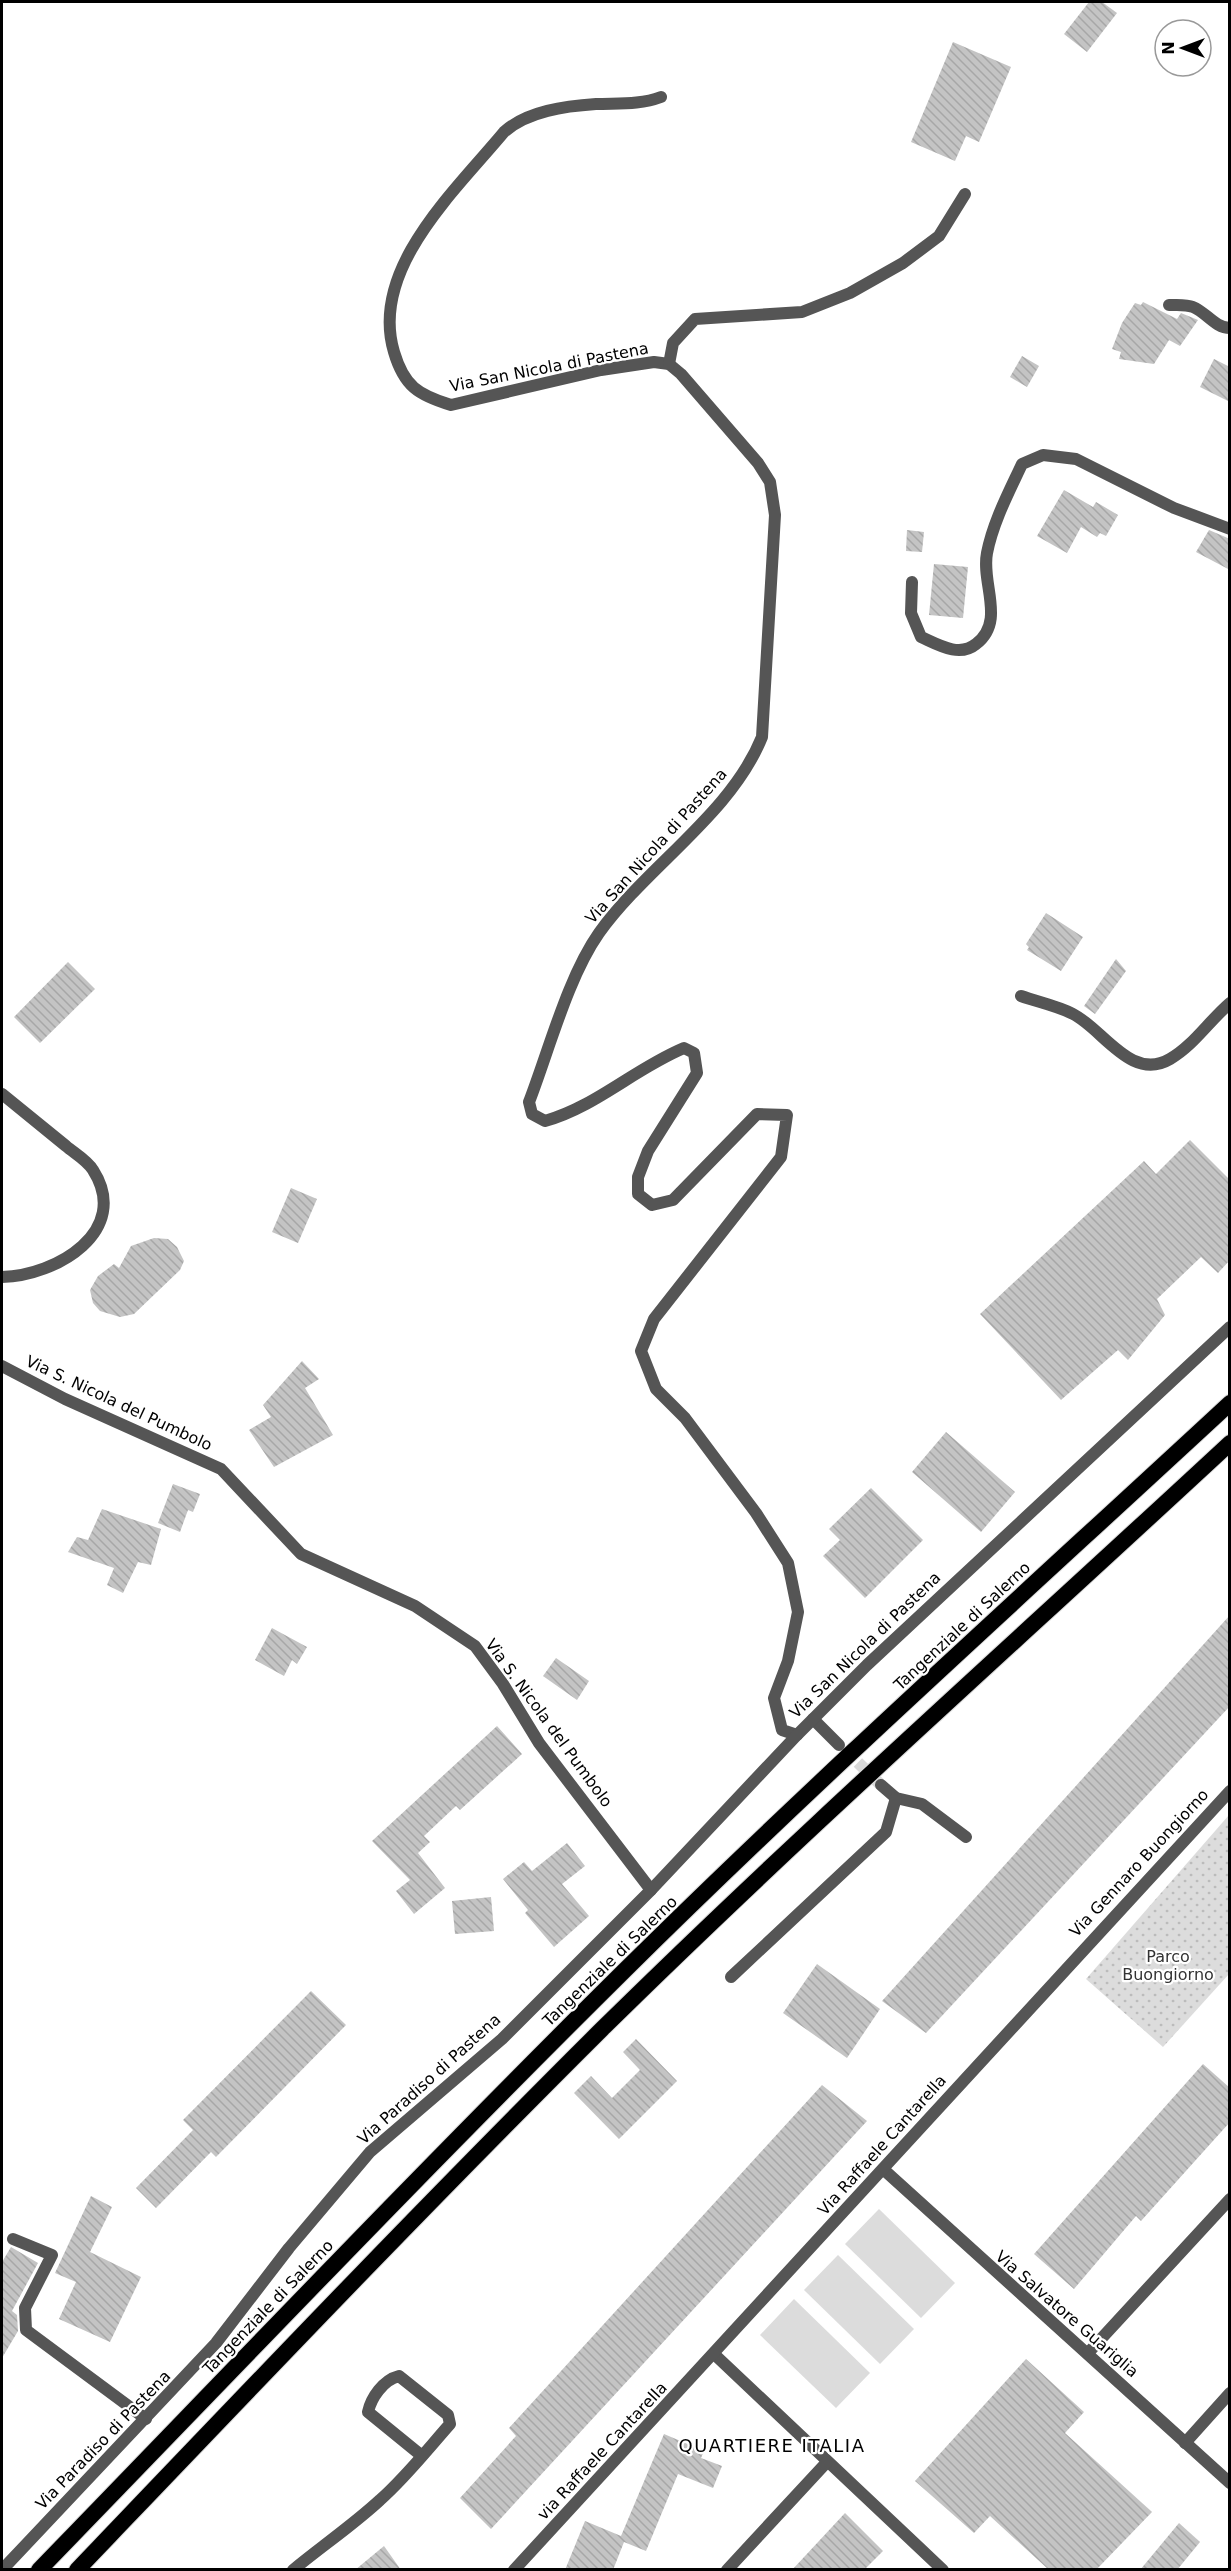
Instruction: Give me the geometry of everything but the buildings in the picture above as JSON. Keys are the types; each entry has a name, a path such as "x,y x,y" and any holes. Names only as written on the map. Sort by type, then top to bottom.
{"highway":[{"name":"Tangenziale di Salerno","path":"39,2570 434,2162 627,1967 867,1739 1230,1403"},
{"path":"77,2570 384,2251 613,2020 886,1758 1230,1443"}],"street":[{"name":"Via San Nicola di Pastena","path":"661,97 646,102 594,104 517,120 504,132 416,240 390,304 388,335 396,361 407,384 428,398 451,405 601,370 654,362 669,364 681,374 758,463 770,482 775,515 763,680 762,737 752,762 726,795 600,932 580,963 529,1102 532,1114 545,1121 572,1113 664,1056 684,1048 694,1053 697,1073 648,1151 638,1177 638,1194 652,1205 673,1200 757,1114 788,1115 781,1157 654,1319 640,1351 656,1389 685,1418 756,1514 788,1563 798,1612 788,1661 774,1698 782,1730 796,1735 981,1556 1087,1463 1230,1328"},
{"path":"669,364 674,343 695,319 802,312 850,293 903,263 939,236 965,194"},
{"path":"1169,305 1190,305 1205,313 1215,323 1230,328"},
{"path":"912,582 911,613 921,637 945,648 959,650 974,646 984,637 992,621 986,578 986,554 1001,509 1022,464 1043,455 1076,459 1091,464 1174,508 1230,529"},
{"path":"1021,996 1074,1014 1134,1062 1148,1066 1167,1061 1184,1050 1230,1003"},
{"path":"2,1094 92,1167 102,1186 104,1216 86,1243 65,1260 34,1273 2,1277"},
{"name":"Via S. Nicola del Pumbolo","path":"2,1366 65,1399 221,1469 301,1554 415,1606 475,1646 503,1684 539,1743 651,1890"},
{"path":"813,1719 840,1745"},
{"name":"Via Paradiso di Pastena","path":"2,2570 216,2343 289,2248 370,2152 502,2038 651,1890 796,1735"},
{"path":"882,1785 896,1798 922,1804 966,1837"},
{"name":"Via Gennaro Buongiorno","path":"1074,1958 1230,1791"},
{"path":"731,1977 886,1832 896,1798"},
{"name":"Via Raffaele Cantarella","path":"714,2354 1074,1958"},
{"name":"Via Salvatore Guariglia","path":"883,2169 994,2272 1088,2353 1230,2483"},
{"path":"1088,2353 1230,2199"},
{"path":"13,2239 52,2255 25,2308 26,2330 146,2419"},
{"path":"714,2354 943,2570"},
{"name":"via Raffaele Cantarella","path":"514,2570 714,2354"},
{"path":"293,2570 378,2502 422,2456 450,2424 448,2415 399,2376 390,2378 370,2401 368,2412 422,2456"},
{"path":"1185,2443 1230,2393"},
{"path":"727,2570 827,2462"}],"green space":[{"name":"Parco Buongiorno","path":"1229,1815 1229,1974 1163,2047 1086,1979"},
{"path":"879,2209 955,2283 921,2318 845,2244"},
{"path":"838,2255 914,2329 880,2364 804,2290"},
{"path":"794,2299 870,2373 836,2408 760,2335"}],"tunnel":[{"path":"845,1750 881,1785"}],"district":[{"name":"QUARTIERE ITALIA","path":"772,2445"}]}
